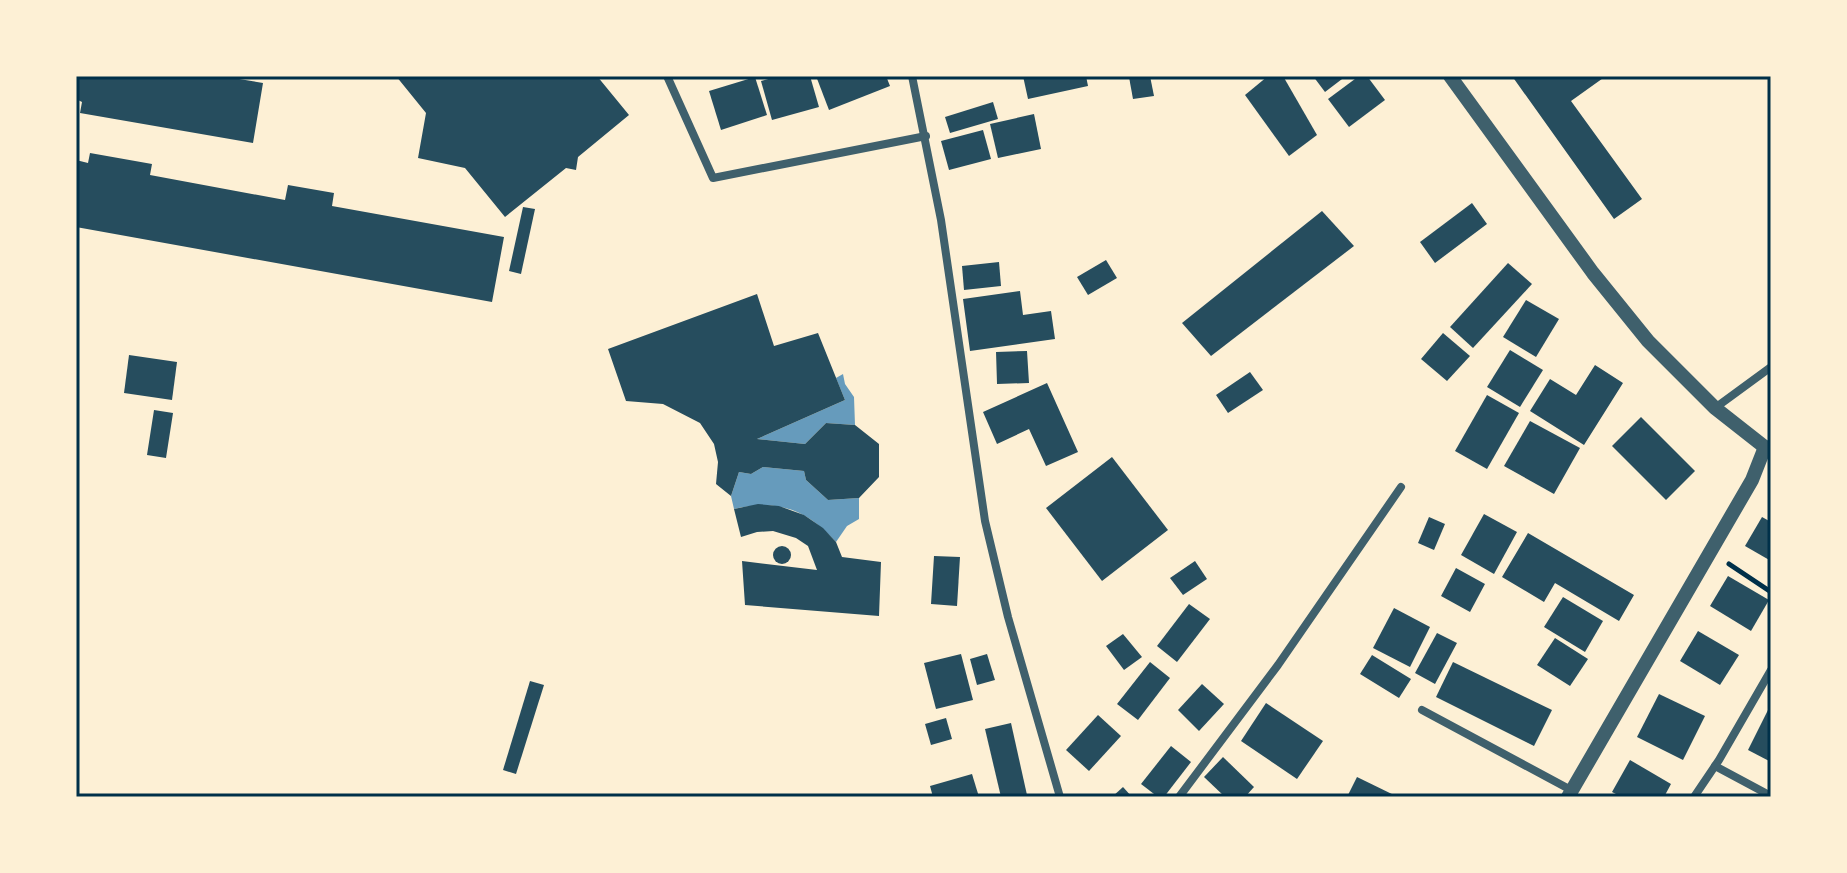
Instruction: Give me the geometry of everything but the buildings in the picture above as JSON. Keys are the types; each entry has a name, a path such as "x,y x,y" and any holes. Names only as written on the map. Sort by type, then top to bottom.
{"street":[{"path":"667,76 713,178 926,136"},
{"path":"912,76 926,136 985,521 1008,617 1060,797"},
{"path":"1422,710 1569,793 1768,450 1715,408 1648,341 1602,284 1450,76"},
{"path":"1715,408 1771,367"},
{"path":"1179,797 1278,665 1401,487"},
{"path":"1694,797 1771,670"},
{"path":"1715,766 1771,796"}],"path":[{"path":"1728,564 1771,592"}],"water":[{"path":"843,374 845,384 854,397 855,425 826,423 805,444 757,439 845,400 836,378"},
{"path":"763,467 804,471 806,480 828,500 859,498 859,519 847,526 836,542 814,522 790,509 764,505 734,509 731,496 739,472 751,474"}]}
